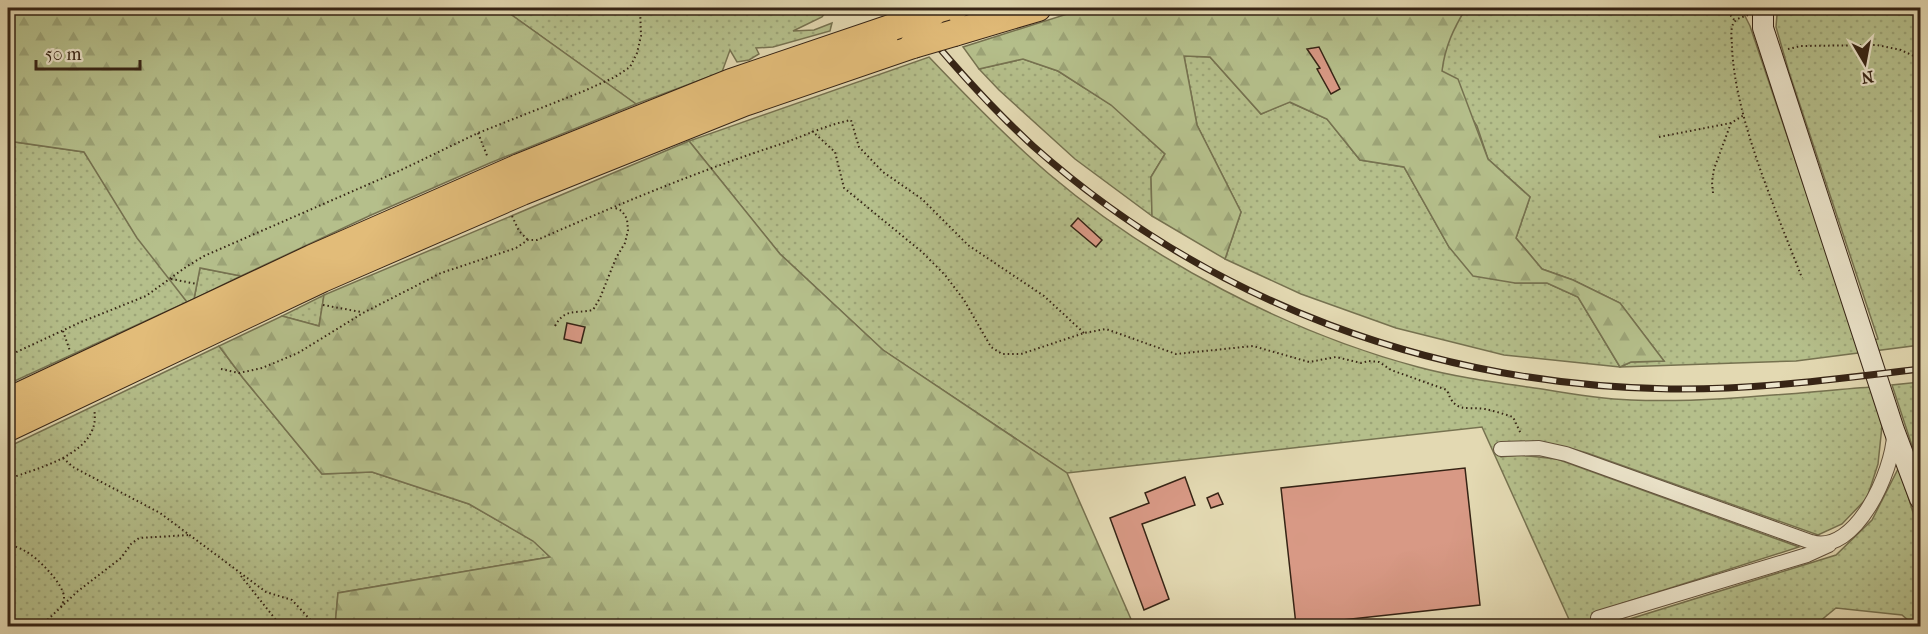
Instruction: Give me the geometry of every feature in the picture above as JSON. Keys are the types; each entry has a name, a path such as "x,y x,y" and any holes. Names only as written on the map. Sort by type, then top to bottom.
{"highway":[{"path":"8,428 322,279 522,192 744,103 913,45 1038,8"},
{"path":"8,401 301,263 519,167 731,82 944,11"}],"street":[{"path":"1762,9 1763,28 1771,53 1894,430 1920,499"},
{"path":"1598,618 1827,548 1852,527 1875,498 1891,458 1894,430"},
{"path":"1501,449 1528,447 1554,451 1589,461 1819,544 1836,540"}],"path":[{"path":"8,356 146,296 204,256 391,175 478,133 615,77 630,67 637,52 641,36 640,8"},
{"path":"1725,8 1735,21"},
{"path":"1762,9 1735,21 1732,26 1733,58 1744,115 1774,207 1802,278"},
{"path":"1771,53 1801,46 1877,45 1901,50 1920,59"},
{"path":"1659,137 1731,123 1744,115"},
{"path":"221,369 239,373 262,368 298,353 363,313 441,273 516,248 528,240 537,240 613,207 812,131 851,120 859,147 883,172 922,199 968,245 1044,296 1084,333"},
{"path":"1713,193 1714,169 1731,123"},
{"path":"812,131 835,152 844,188 922,252 945,274 964,300 991,347 1002,354 1021,354 1084,333 1106,329 1176,354 1252,346 1309,362 1336,357 1361,363 1379,362 1392,370 1446,390 1450,400 1465,410 1484,409 1513,417 1528,447"},
{"path":"478,133 490,163"},
{"path":"555,326 560,317 571,312 592,310 600,298 616,258 625,243 628,230 627,219 622,211 613,207"},
{"path":"512,216 519,231 528,240"},
{"path":"171,279 197,284"},
{"path":"323,305 363,313"},
{"path":"63,331 70,354"},
{"path":"8,479 63,458 82,445 91,434 96,419 93,406"},
{"path":"63,458 73,467 160,513 266,592 292,600 316,627"},
{"path":"41,627 78,591 121,558 131,544 139,538 189,535"},
{"path":"8,542 9,545 26,551 54,578 63,590 64,598 60,610"},
{"path":"239,574 276,620 285,627"}],"green space":[{"path":"8,8 502,8 636,104 490,163 241,276 200,268 194,299 187,302 137,238 84,152 8,141"},
{"path":"502,8 829,8 822,17 793,31 814,30 832,23 830,31 773,47 756,48 759,54 749,60 737,62 730,50 722,72 636,104"},
{"path":"1086,8 1466,8 1445,53 1442,71 1458,79 1488,159 1530,197 1516,238 1542,269 1573,280 1620,303 1664,361 1631,362 1620,367 1578,297 1547,283 1515,283 1473,276 1449,247 1404,167 1360,160 1327,119 1290,102 1261,114 1210,57 1184,56 1197,125 1241,212 1225,259 1152,216 1151,177 1165,154 1111,105 1058,71 1023,59 979,69 963,47"},
{"path":"1466,8 1741,8 1750,26 1857,343 1878,339 1789,72 1776,27 1777,15 1784,10 1839,11 1920,8 1920,345 1796,361 1620,367 1631,362 1664,361 1620,303 1573,280 1542,269 1516,238 1530,197 1488,159 1477,126 1442,71 1444,52 1452,30"},
{"path":"1184,56 1210,57 1261,114 1289,102 1327,119 1360,160 1404,167 1449,247 1515,283 1547,283 1578,297 1620,367 1504,355 1396,328 1301,294 1225,259 1241,212 1197,125"},
{"path":"929,57 1033,160 1089,206 1131,236 1223,290 1321,335 1433,371 1597,397 1661,401 1721,399 1871,387 1882,426 1878,464 1867,498 1842,524 1818,535 1574,449 1531,442 1495,445 1501,457 1519,455 1557,459 1799,547 1592,613 1595,626 1572,626 1482,427 1067,473 883,350 780,254 689,141"},
{"path":"1023,59 1058,71 1112,105 1165,154 1151,177 1152,216 1075,159 979,69"},
{"path":"8,141 84,152 187,302 8,384"},
{"path":"689,141 780,254 883,350 1067,473 1134,626 335,626 338,593 550,557 533,541 469,504 372,472 322,474 219,346 282,316 319,326 324,295"},
{"path":"200,268 241,276 194,299"},
{"path":"324,295 319,326 282,316"},
{"path":"219,346 322,474 372,472 469,504 534,541 550,557 338,593 335,626 8,626 8,447"},
{"path":"1920,382 1920,470 1892,385"},
{"path":"1899,467 1920,535 1920,626 1915,626 1902,615 1836,608 1814,626 1607,626 1836,555 1872,520"}],"building":[{"path":"1319,47 1340,89 1331,94 1317,69 1320,68 1307,49"},
{"path":"1078,218 1102,240 1096,247 1071,226"},
{"path":"567,323 585,327 581,343 564,339"},
{"path":"1465,468 1480,605 1296,625 1281,488"},
{"path":"1185,477 1195,505 1142,524 1169,599 1144,610 1110,518 1149,503 1145,493"},
{"path":"1218,493 1223,504 1211,508 1207,498"}],"railway":[{"path":"906,8 999,113 1033,146 1102,201 1174,250 1250,291 1329,325 1411,352 1496,371 1582,384 1670,389 1733,388 1920,369"}]}
